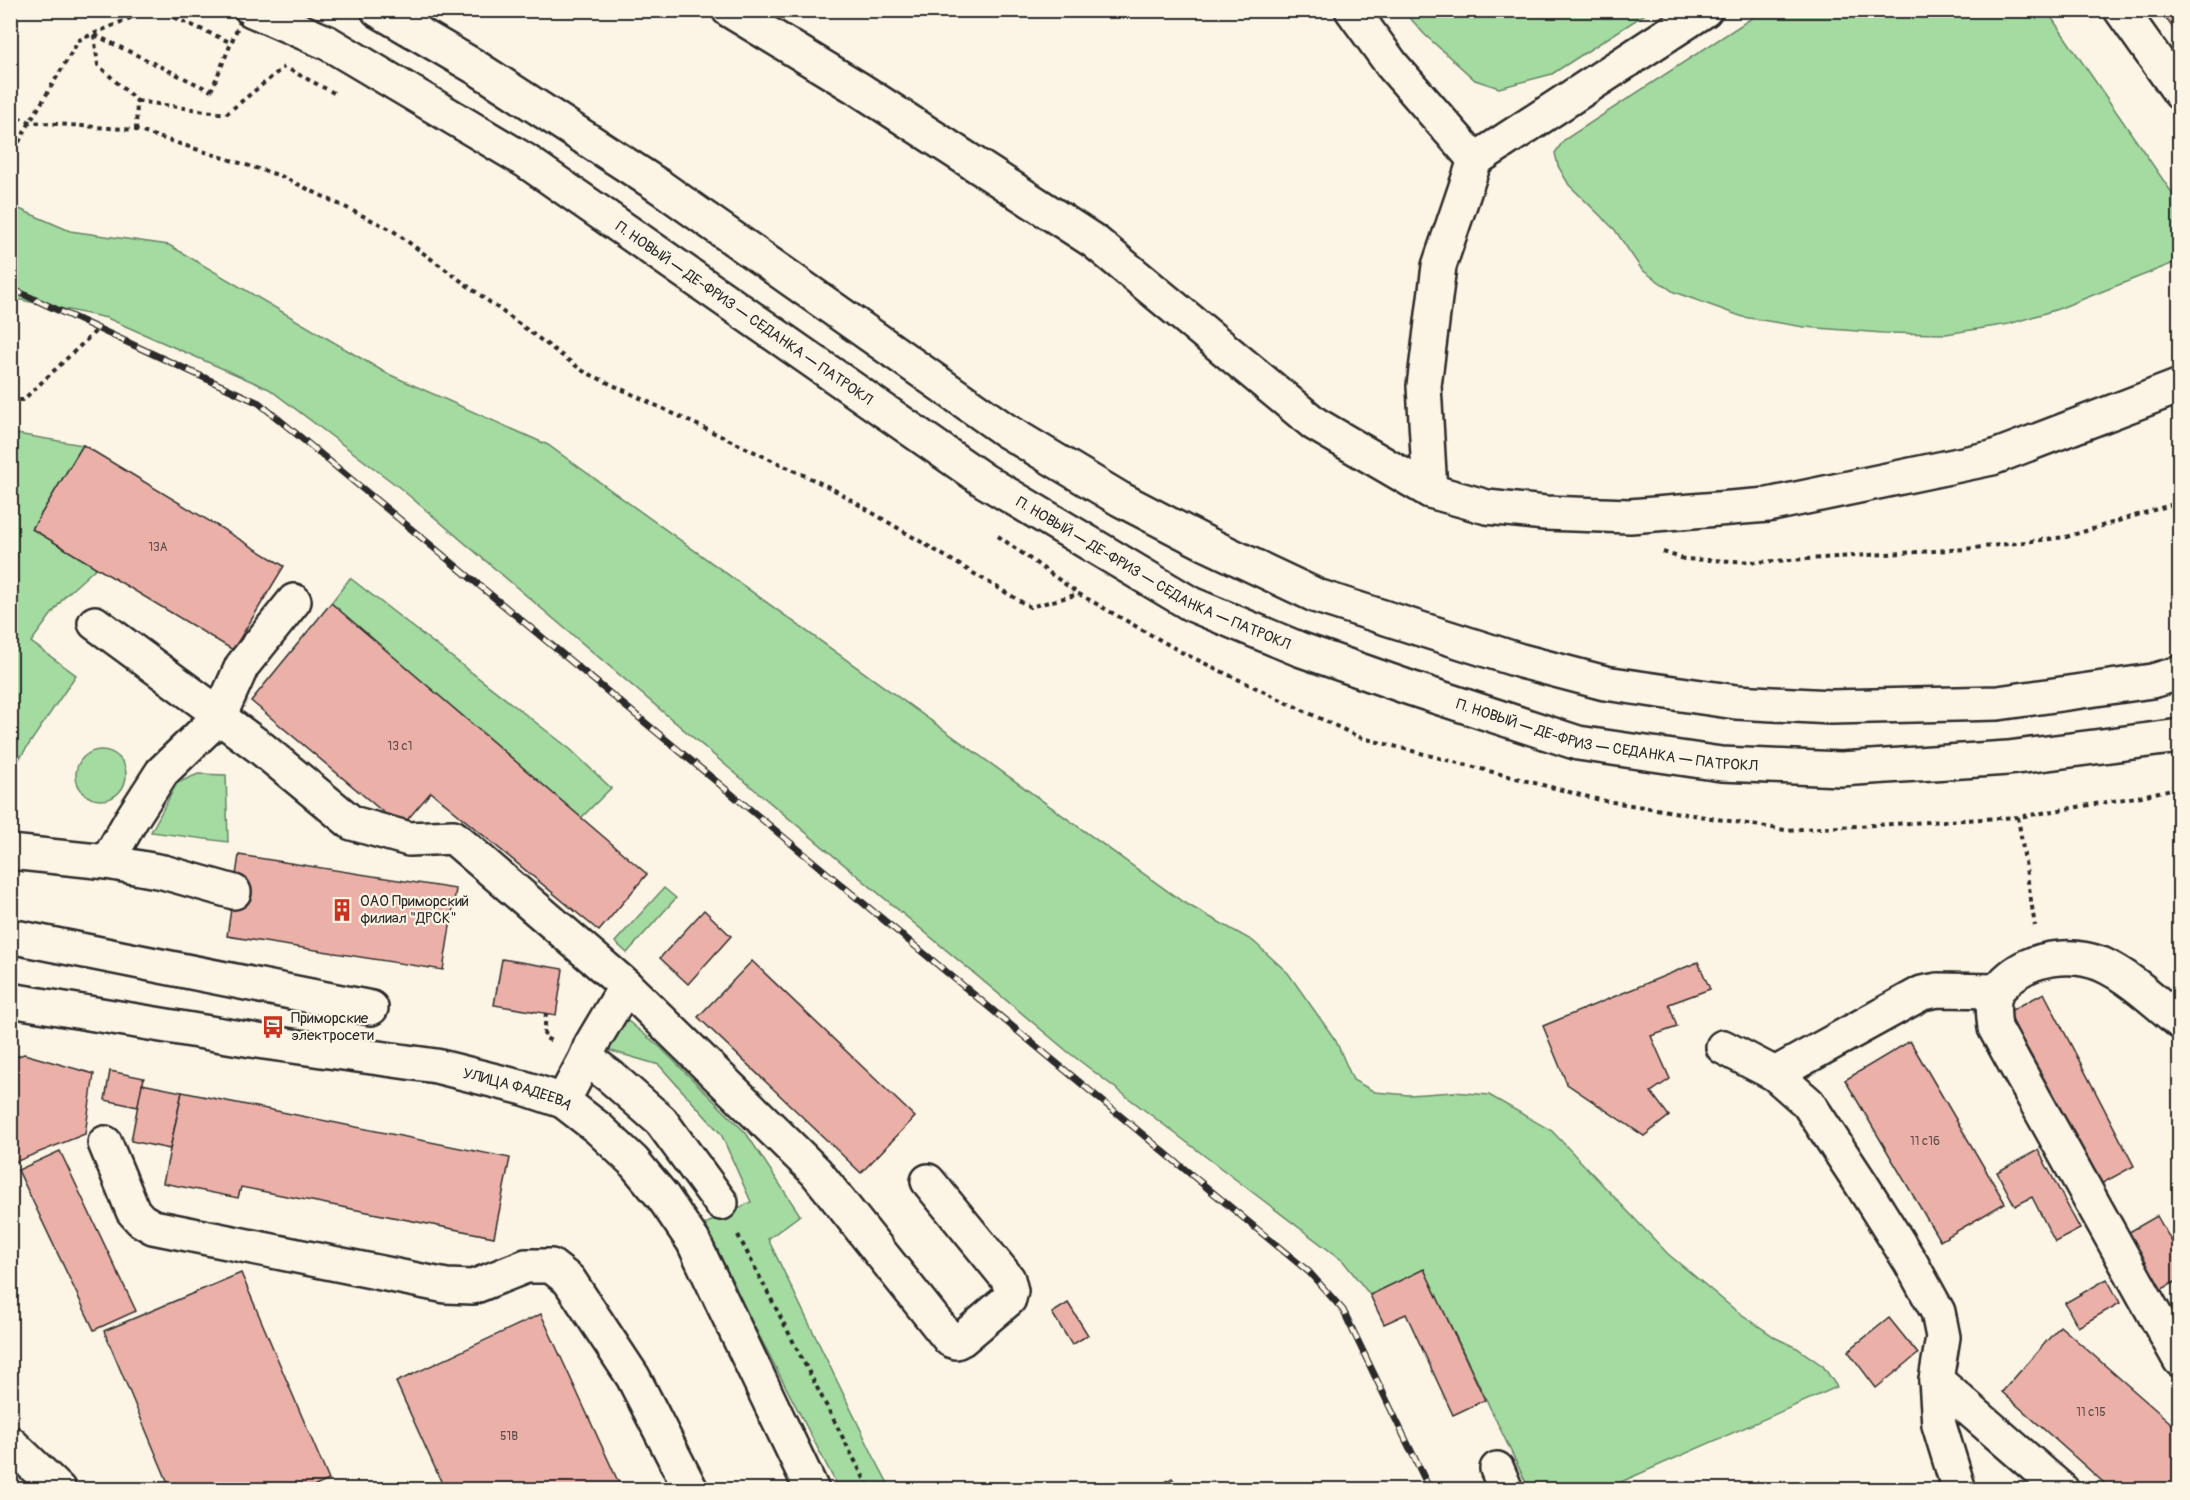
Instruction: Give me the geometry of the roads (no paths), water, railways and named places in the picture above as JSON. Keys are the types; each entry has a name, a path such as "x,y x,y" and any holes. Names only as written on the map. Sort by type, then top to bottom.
{"main road":[{"name":"П. НОВЫЙ — ДЕ-ФРИЗ — СЕДАНКА — ПАТРОКЛ","path":"252,10 328,43 526,161 985,481 1191,604 1299,649 1578,743 1722,764 1842,769 2008,758 2180,736"},
{"path":"378,10 477,68 659,186 1005,430 1120,499 1207,544 1317,596 1521,661 1605,683 1736,702 1831,707 1998,703 2152,681 2180,673"},
{"path":"729,10 858,89 1095,243 1315,424 1430,491 1487,507 1545,513 1630,516 1768,505 1992,458 2180,386"},
{"path":"1352,10 1392,65 1475,160"},
{"path":"1430,491 1425,386 1439,266 1475,160 1705,10"},
{"path":"2121,10 2180,93"},
{"path":"107,862 162,772 219,717 242,666 294,602"},
{"path":"95,623 208,706 352,824 409,839 453,837 626,986 816,1172 950,1340 956,1341 962,1339 1009,1299 1011,1291 1008,1279 928,1181"},
{"path":"10,852 107,862 162,872 234,892"},
{"path":"10,936 371,1008"},
{"path":"2180,1022 2130,982 2103,965 2080,958 2058,958 2025,968 2011,976 1997,991 1993,1010 1995,1028 2180,1360"},
{"path":"563,1101 591,1045 626,986"},
{"path":"1775,1074 1922,993 1938,990 1997,991"},
{"name":"УЛИЦА ФАДЕЕВА","path":"10,1000 264,1042 436,1066 524,1088 563,1101 598,1128 633,1161 663,1197 693,1241 812,1490"},
{"path":"1723,1047 1775,1074 1808,1103 1905,1253 1938,1312 1943,1337 1936,1380 1939,1425 1959,1490"},
{"path":"586,1058 662,1121 721,1203"},
{"path":"105,1143 133,1211 141,1220 153,1227 446,1286 473,1287 526,1266 551,1266 569,1280 633,1377 691,1490"},
{"path":"1936,1380 2062,1490"},
{"path":"10,1443 59,1490"}],"railway":[{"path":"10,288 259,403 1309,1272 1343,1310 1430,1490"}],"place":[{"name":"ОАО Приморский филиал \"ДРСК\"","path":"342,910"},
{"name":"Приморские электросети","path":"273,1027"}]}
